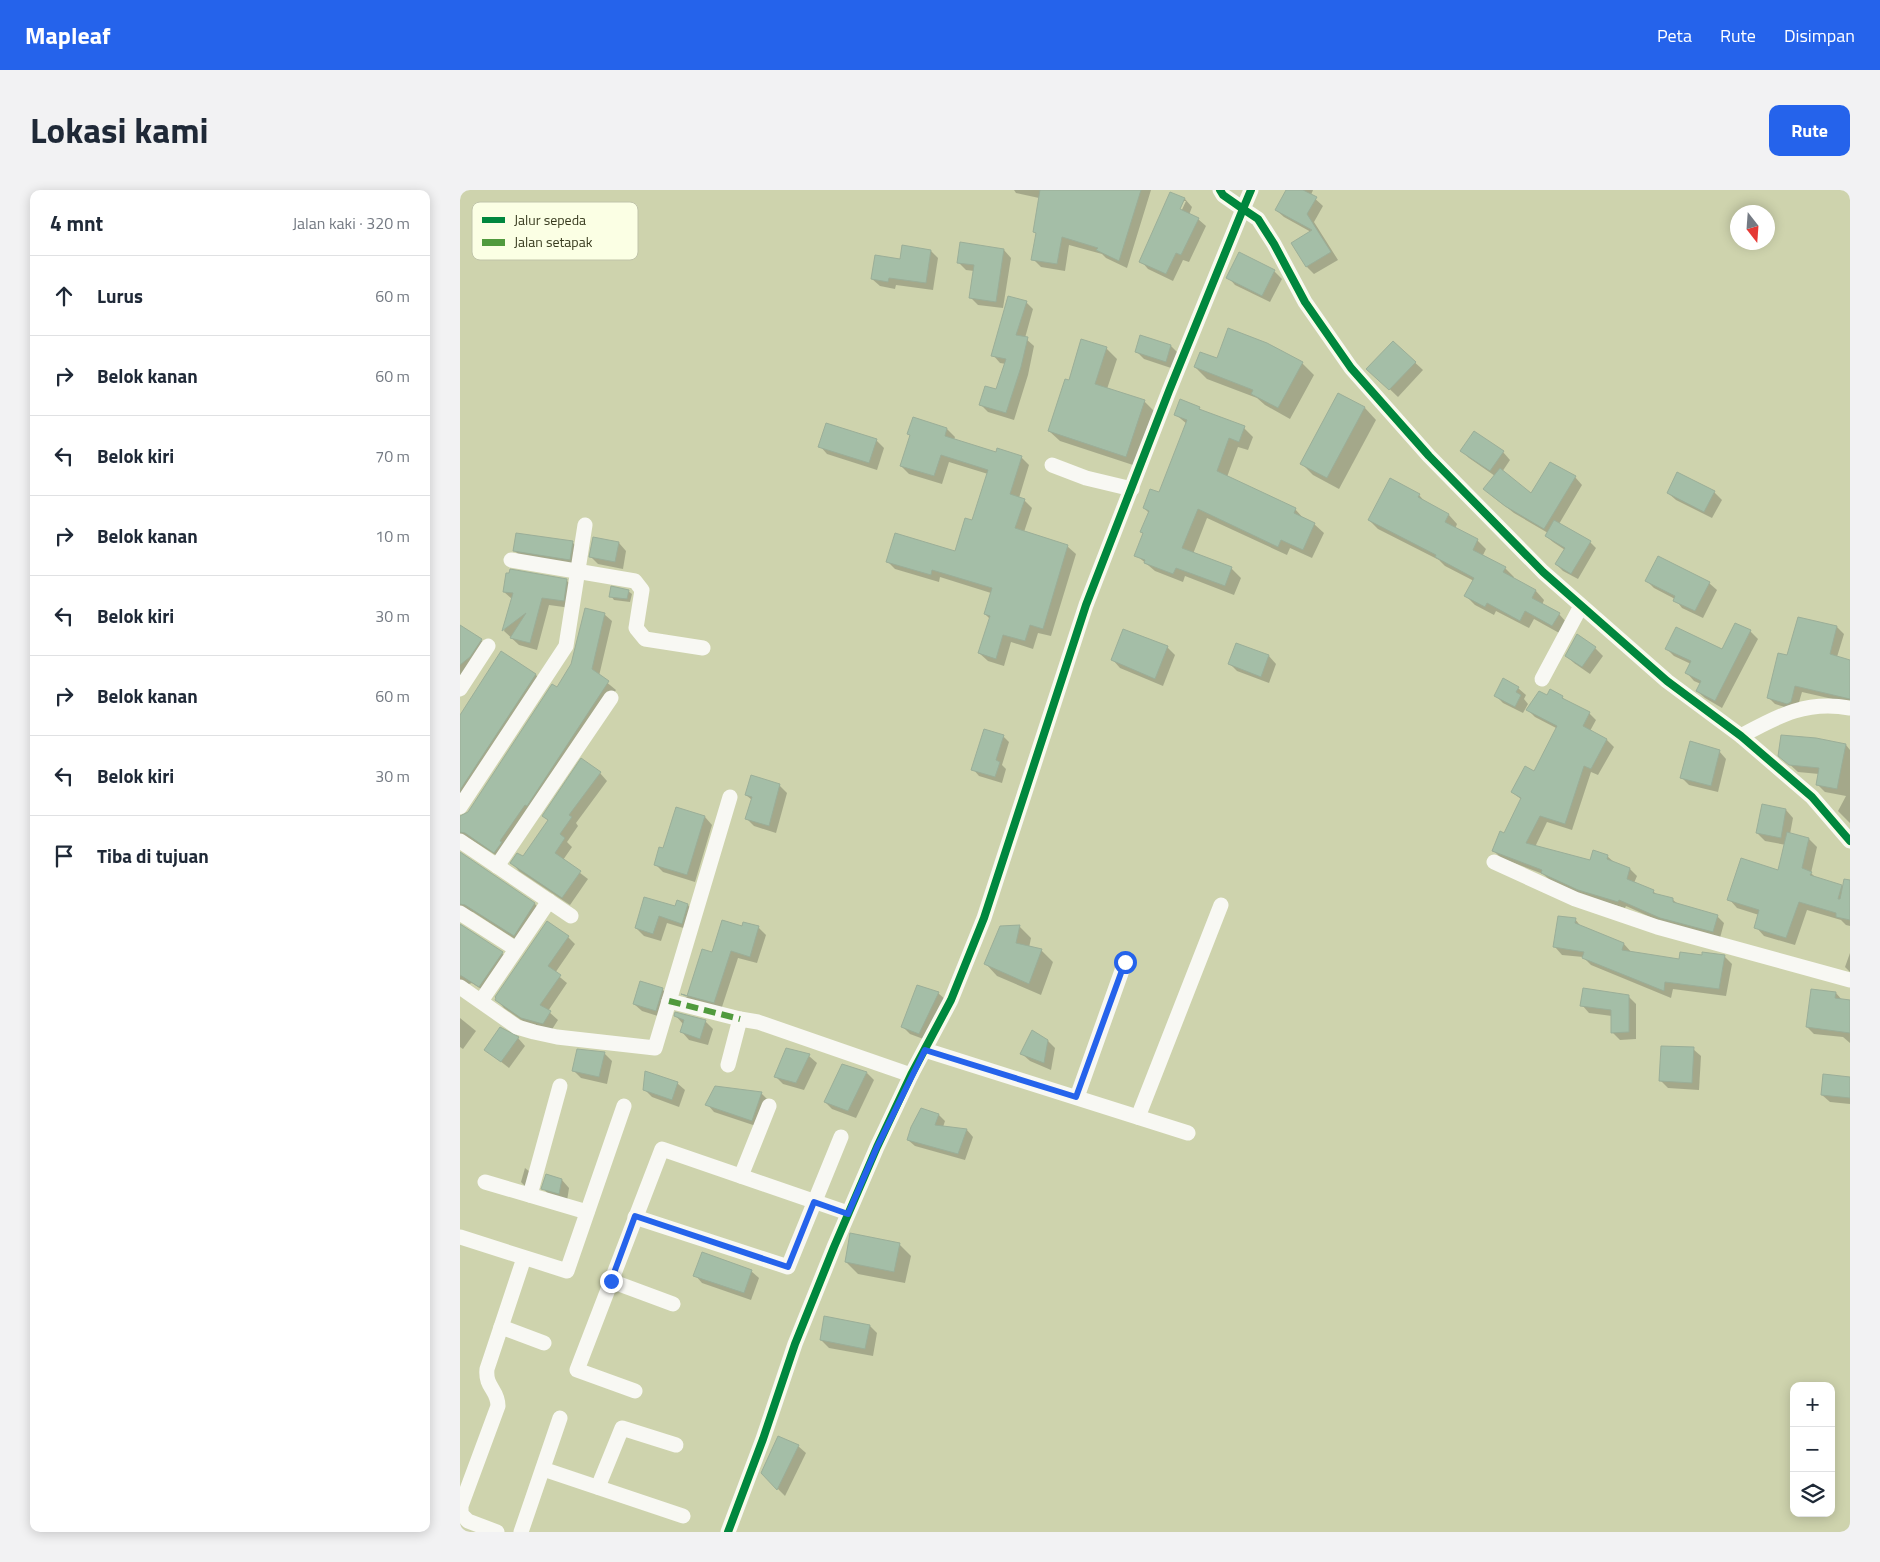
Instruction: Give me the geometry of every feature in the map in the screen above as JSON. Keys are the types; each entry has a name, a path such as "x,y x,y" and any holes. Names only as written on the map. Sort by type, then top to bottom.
{"street":[{"path":"1220,190 1223,195 1258,220 1274,244 1305,302 1351,368 1442,469 1543,572 1666,681 1741,736 1812,797 1850,841"},
{"path":"728,1532 763,1439 795,1344 848,1214 911,1075 951,1000 984,918 1086,606 1169,391 1251,190"},
{"path":"1052,466 1086,478 1132,489"},
{"path":"460,807 566,646 585,525"},
{"path":"511,560 635,580 642,590 636,628 645,640 703,648"},
{"path":"1542,679 1581,606"},
{"path":"460,689 488,646"},
{"path":"497,866 611,698"},
{"path":"1741,736 1777,716 1812,706 1850,708"},
{"path":"460,987 516,1027 557,1037 655,1048 730,797"},
{"path":"460,841 571,916"},
{"path":"1494,862 1575,899 1657,927 1850,980"},
{"path":"481,1001 549,901"},
{"path":"1138,1117 1221,905"},
{"path":"460,913 516,949"},
{"path":"1076,1097 1125,962"},
{"path":"669,1001 758,1022 911,1075"},
{"path":"728,1065 740,1019"},
{"path":"925,1050 1188,1132"},
{"path":"530,1195 560,1086"},
{"path":"460,1237 567,1271 624,1106"},
{"path":"741,1176 769,1106"},
{"path":"635,1216 788,1267 842,1137"},
{"path":"635,1391 577,1370 662,1149 848,1214"},
{"path":"485,1182 587,1212"},
{"path":"497,1532 466,1527 461,1514 461,1506 498,1406 498,1398 486,1379 487,1369 524,1258"},
{"path":"611,1281 673,1304"},
{"path":"501,1327 544,1343"},
{"path":"521,1532 560,1418"},
{"path":"598,1487 622,1428 676,1445"},
{"path":"543,1469 683,1516"}],"building":[{"path":"1040,190 1141,190 1119,261 1096,250 1098,248 1062,237 1057,264 1031,260 1036,233 1033,232"},
{"path":"1286,190 1303,190 1317,197 1307,214 1331,252 1306,267 1291,243 1312,230 1275,210"},
{"path":"1170,192 1185,198 1180,209 1199,218 1181,255 1176,253 1166,274 1139,262"},
{"path":"960,242 1004,249 996,302 969,298 974,265 957,263"},
{"path":"902,245 931,250 926,283 889,278 888,282 871,279 875,255 900,259"},
{"path":"1239,252 1275,270 1262,296 1226,278"},
{"path":"1008,296 1027,301 1016,335 1028,337 1021,367 1006,413 979,405 985,386 996,389 1006,359 991,356"},
{"path":"1228,328 1267,343 1303,362 1278,408 1251,394 1253,390 1194,367 1200,352 1217,358"},
{"path":"1140,335 1171,345 1166,362 1135,352"},
{"path":"1081,339 1107,347 1095,384 1145,400 1126,457 1048,431 1065,379 1069,380"},
{"path":"1393,341 1416,362 1389,390 1366,369"},
{"path":"1338,393 1365,407 1327,478 1300,464"},
{"path":"1180,399 1200,407 1199,409 1245,426 1239,442 1229,438 1217,471 1296,508 1294,513 1315,523 1303,550 1281,540 1278,547 1198,509 1182,548 1232,567 1225,586 1176,568 1173,574 1144,563 1145,560 1134,556 1143,533 1140,532 1149,511 1143,508 1150,489 1159,492 1187,420 1174,415"},
{"path":"913,417 947,428 945,436 996,452 997,448 1022,456 1010,494 1025,499 1015,528 1068,545 1043,629 1030,625 1025,641 1003,635 996,659 978,653 990,616 984,614 992,588 932,570 931,575 886,562 895,533 955,551 965,518 972,520 988,470 941,455 934,476 900,466 910,435 907,434"},
{"path":"826,423 877,439 869,463 818,447"},
{"path":"1474,431 1504,451 1490,471 1460,451"},
{"path":"1550,462 1576,476 1544,529 1505,506 1483,489 1500,468 1531,493"},
{"path":"1677,472 1715,491 1704,512 1667,493"},
{"path":"1390,478 1420,494 1418,497 1449,514 1445,522 1478,539 1473,550 1506,567 1503,572 1536,590 1532,598 1560,613 1552,626 1525,611 1520,621 1487,603 1485,607 1464,596 1474,578 1435,557 1436,555 1368,520"},
{"path":"1554,520 1591,541 1571,574 1555,564 1565,548 1545,536"},
{"path":"516,533 573,541 570,560 513,551"},
{"path":"593,537 619,542 615,562 589,557"},
{"path":"1658,556 1710,582 1695,611 1673,601 1675,596 1645,581"},
{"path":"510,569 567,579 564,601 542,598 530,643 510,638 526,613 502,631 513,593 503,592 506,573 509,573"},
{"path":"611,586 629,590 627,599 609,597"},
{"path":"585,608 605,613 592,669 609,681 527,806 525,805 500,841 502,842 494,853 465,833 460,832 460,816 468,812 552,684 557,687 571,664"},
{"path":"1798,617 1837,626 1830,654 1850,660 1850,699 1795,686 1791,702 1787,704 1767,698 1778,653 1787,655"},
{"path":"1735,623 1751,630 1715,701 1696,691 1701,681 1685,673 1691,661 1665,649 1676,627 1722,649"},
{"path":"460,625 482,639 470,657 460,665"},
{"path":"1123,629 1168,646 1155,679 1111,660"},
{"path":"1577,634 1596,647 1582,667 1565,656"},
{"path":"1236,643 1269,655 1261,677 1228,664"},
{"path":"501,651 536,674 460,790 460,715"},
{"path":"1503,678 1519,687 1516,692 1521,695 1515,707 1494,696"},
{"path":"1550,689 1563,696 1562,698 1590,712 1583,726 1607,739 1591,769 1584,766 1565,824 1540,816 1526,843 1590,860 1593,850 1608,855 1607,859 1630,868 1627,879 1654,890 1653,893 1673,898 1673,902 1718,915 1713,932 1660,918 1619,900 1618,902 1578,890 1541,873 1542,870 1492,851 1500,831 1504,833 1521,798 1511,792 1525,766 1534,771 1557,726 1526,710 1539,691 1547,695"},
{"path":"984,729 1004,735 996,760 1000,762 995,777 971,770"},
{"path":"1781,735 1816,738 1846,744 1837,789 1816,785 1819,768 1789,765 1778,756"},
{"path":"1690,741 1720,750 1711,786 1680,778"},
{"path":"581,758 601,772 569,815 572,817 560,834 565,838 555,853 581,871 562,898 510,863 517,853 523,856 548,820 542,816"},
{"path":"751,775 780,784 769,826 745,819 752,797 745,795"},
{"path":"1762,804 1786,809 1781,838 1756,833"},
{"path":"676,807 705,816 687,875 654,865 659,847 663,848"},
{"path":"1787,832 1809,838 1802,868 1812,872 1810,875 1842,885 1838,899 1840,899 1844,879 1850,880 1850,920 1836,917 1836,913 1799,902 1786,938 1754,928 1759,910 1727,900 1741,858 1778,870"},
{"path":"460,852 535,903 514,936 465,905 460,904"},
{"path":"644,897 675,906 677,900 688,904 682,924 659,916 653,934 635,928"},
{"path":"1558,916 1576,918 1575,923 1624,943 1622,950 1679,959 1680,952 1702,955 1702,952 1725,955 1719,989 1665,982 1664,991 1582,958 1584,952 1553,947"},
{"path":"722,920 742,926 743,922 759,926 750,957 731,951 714,1003 687,996 702,949 712,952"},
{"path":"547,921 569,936 548,966 561,975 540,1005 551,1011 543,1024 521,1018 495,1000 495,997"},
{"path":"460,924 503,952 479,987 460,975"},
{"path":"1020,925 1016,943 1042,949 1029,984 984,964 1000,926"},
{"path":"640,981 663,988 656,1011 633,1004"},
{"path":"917,985 939,992 919,1034 901,1027"},
{"path":"1583,988 1629,995 1629,1032 1611,1033 1611,1010 1580,1006"},
{"path":"1811,989 1836,992 1835,998 1850,1000 1850,1033 1806,1027"},
{"path":"675,1012 706,1020 700,1039 680,1032 684,1020 674,1016"},
{"path":"500,1027 519,1037 501,1062 484,1050"},
{"path":"1032,1030 1048,1040 1044,1063 1020,1054"},
{"path":"1661,1046 1694,1047 1692,1083 1659,1081"},
{"path":"786,1048 810,1054 796,1083 774,1077"},
{"path":"577,1049 605,1052 599,1077 572,1071"},
{"path":"842,1064 867,1072 848,1111 824,1102"},
{"path":"645,1071 678,1082 672,1100 643,1090"},
{"path":"1823,1074 1850,1077 1850,1098 1821,1095"},
{"path":"715,1086 762,1092 752,1121 705,1105"},
{"path":"921,1108 939,1114 935,1125 967,1129 958,1154 907,1140 911,1127"},
{"path":"546,1174 562,1179 559,1194 541,1189"},
{"path":"850,1233 900,1243 894,1272 845,1262"},
{"path":"702,1252 752,1270 744,1293 693,1276"},
{"path":"824,1316 870,1325 865,1349 820,1340"},
{"path":"778,1436 799,1445 777,1490 761,1473"}],"marked path":[{"path":"669,1001 740,1019"}],"cycle path":[{"path":"728,1532 763,1439 795,1344 834,1247 877,1147 911,1075 951,1000 984,918 1086,605 1169,391 1243,209 1223,195 1220,190"},
{"path":"1251,190 1243,209 1258,219 1274,244 1305,302 1351,368 1429,456 1543,572 1667,681 1741,736 1812,797 1850,841"}],"route":[{"path":"611,1281 635,1216 788,1267 814,1202 848,1214 877,1147 925,1050 1076,1097 1125,962"}]}
